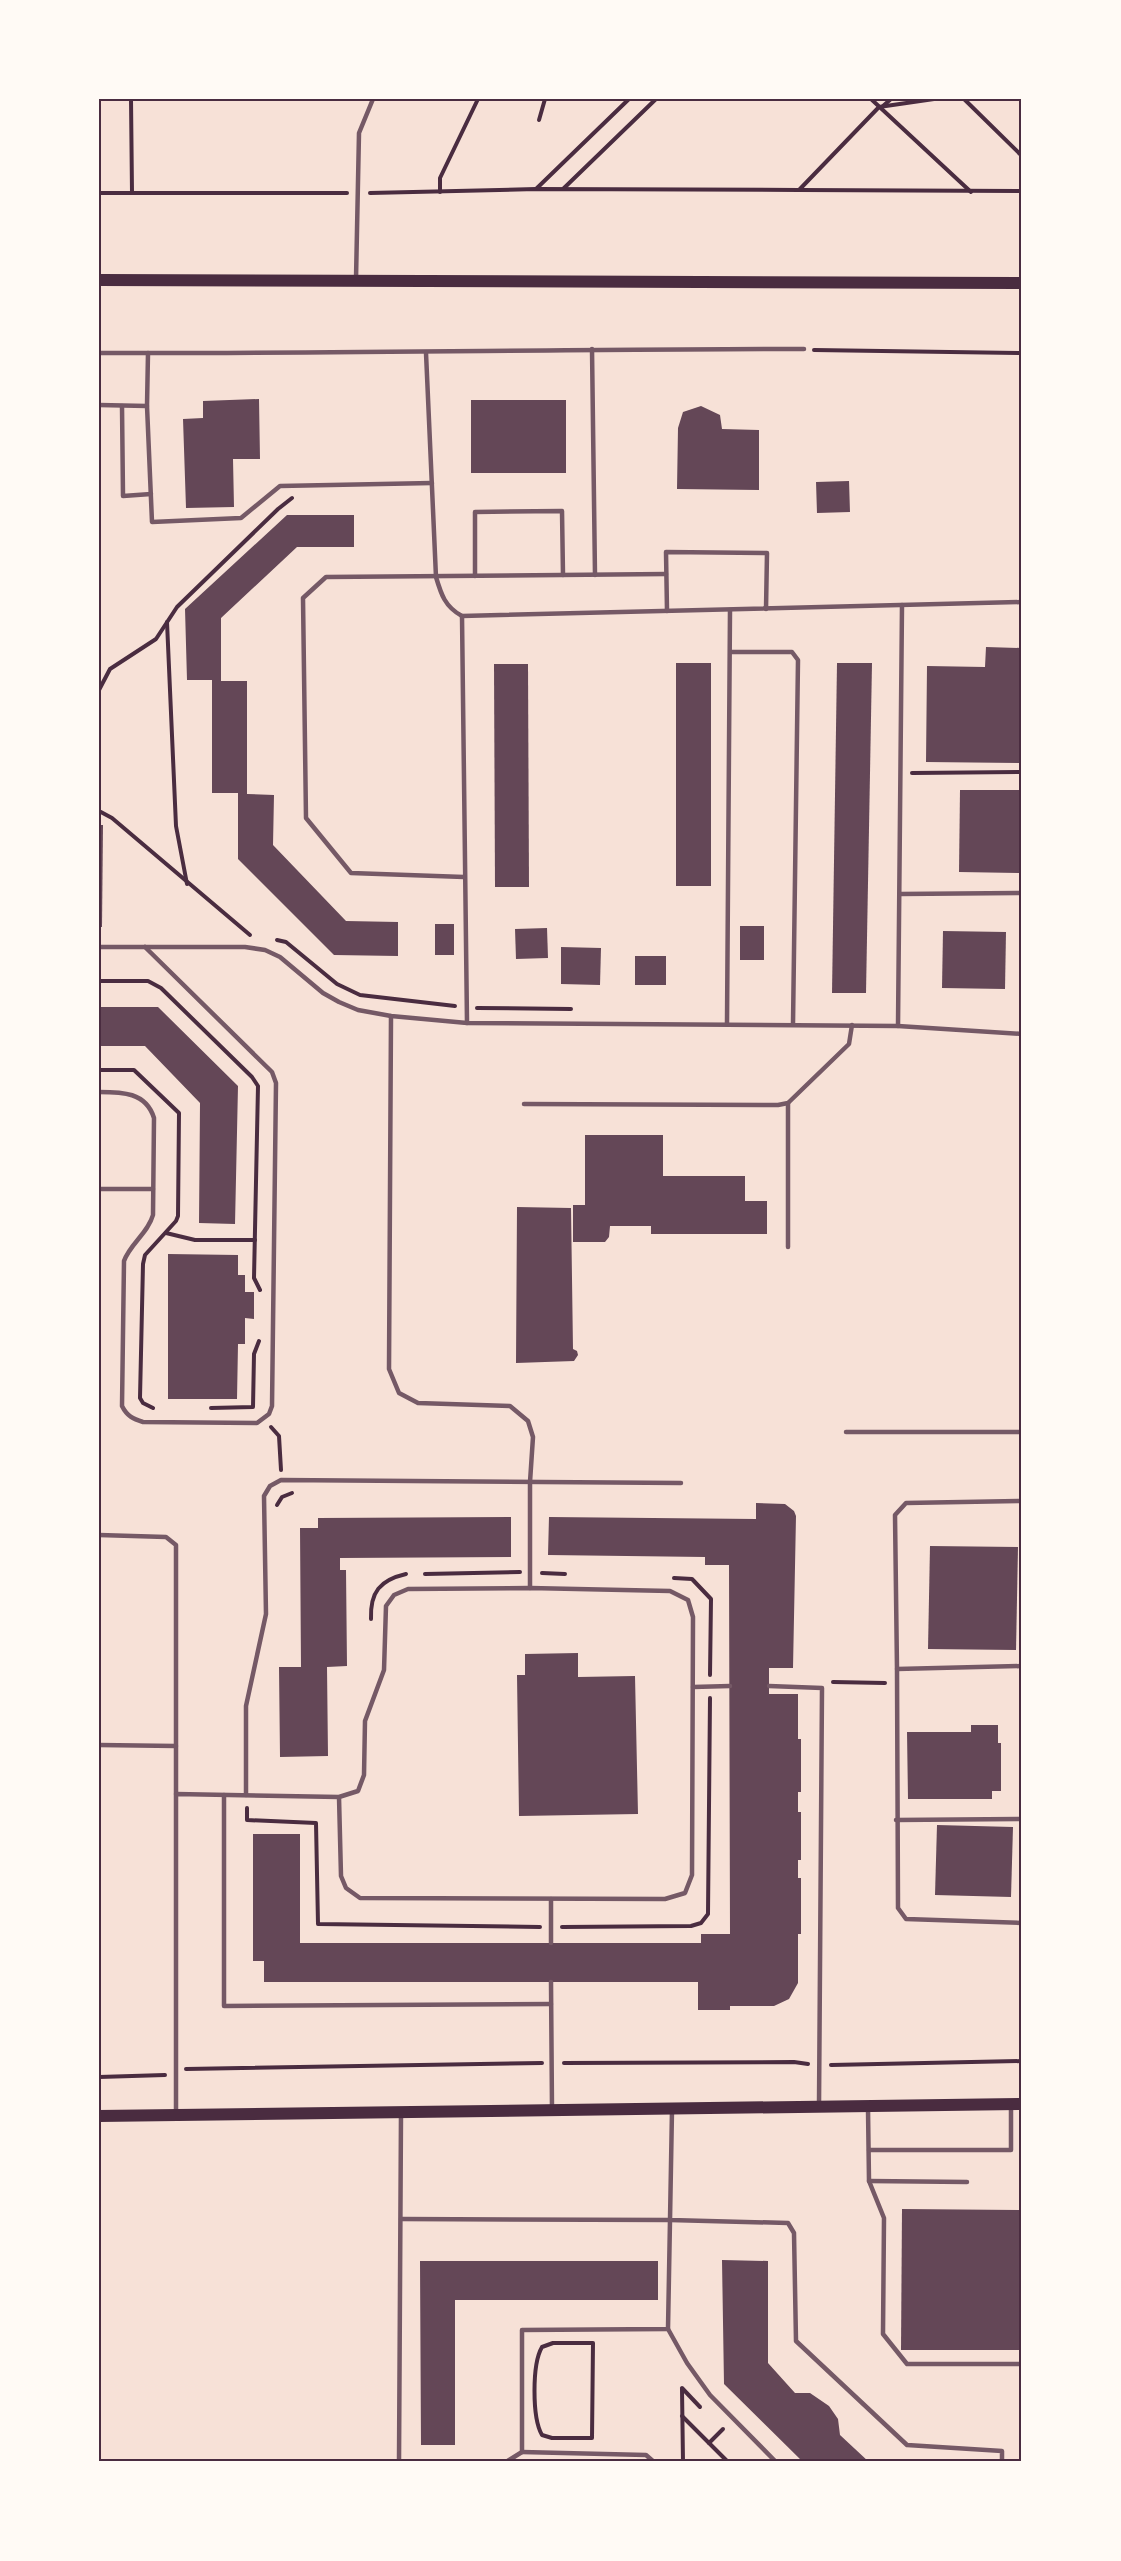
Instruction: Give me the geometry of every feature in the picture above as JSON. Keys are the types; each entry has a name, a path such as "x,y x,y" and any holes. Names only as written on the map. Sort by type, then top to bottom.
{"main road":[{"path":"99,280 1022,283"},
{"path":"99,2116 552,2112 1016,2104"}],"lane":[{"path":"356,280 359,134 373,99"},
{"path":"592,349 595,575"},
{"path":"99,353 426,353 592,349 804,349"},
{"path":"148,353 147,406 152,522 241,518 280,486 432,483"},
{"path":"426,353 436,577 441,595 451,610 462,616 1022,602"},
{"path":"99,405 147,406"},
{"path":"122,406 123,496 151,494"},
{"path":"475,576 475,512 496,511 562,511 562,575"},
{"path":"667,611 666,552 767,553 766,609"},
{"path":"464,877 351,873 306,818 303,598 326,577 666,574"},
{"path":"898,1026 902,605"},
{"path":"727,1023 730,610"},
{"path":"462,616 467,1023"},
{"path":"731,652 792,652 798,660 793,1024"},
{"path":"900,894 1022,893"},
{"path":"99,947 245,947 265,950 280,957 323,993 339,1002 358,1010 391,1016 467,1023 852,1025 1022,1034"},
{"path":"99,1092 125,1092 136,1096 151,1109 154,1118 151,1223 127,1253 124,1261 122,1406 133,1419 143,1422 257,1423 265,1419 272,1406 276,1083 272,1072 145,947"},
{"path":"391,1016 389,1369 399,1393 418,1403 510,1406 528,1421 533,1437 530,1482 530,1588"},
{"path":"524,1104 778,1106 788,1103 849,1044 852,1025"},
{"path":"788,1103 788,1247"},
{"path":"99,1189 153,1189"},
{"path":"846,1432 1022,1432"},
{"path":"246,1795 246,1706 266,1614 264,1496 270,1486 281,1480 681,1483"},
{"path":"1022,1501 906,1503 895,1515 898,1908 906,1919 1022,1923"},
{"path":"99,1535 166,1537 176,1545 176,2115"},
{"path":"176,1794 339,1797 349,1796 358,1791 364,1775 365,1721 384,1670 386,1606 394,1595 408,1589 530,1588 670,1591 688,1600 693,1617 692,1875 685,1893 665,1899 360,1898 346,1888 341,1876 339,1797"},
{"path":"897,1669 1022,1666"},
{"path":"693,1687 730,1686"},
{"path":"769,1686 822,1688 819,2107"},
{"path":"99,1745 176,1746"},
{"path":"224,1795 224,2006 551,2004"},
{"path":"896,1820 1022,1819"},
{"path":"551,1899 551,1942"},
{"path":"551,1982 552,2112"},
{"path":"868,2150 1011,2150 1016,2104"},
{"path":"868,2106 869,2181 884,2218 883,2334 907,2364 1022,2364"},
{"path":"672,2110 668,2329 710,2396 776,2462"},
{"path":"399,2462 401,2113"},
{"path":"869,2181 967,2182"},
{"path":"401,2219 788,2223 794,2233 796,2341 907,2445 1002,2451 1002,2462"},
{"path":"522,2452 522,2330 668,2329"},
{"path":"506,2462 522,2452 646,2455 654,2462"}],"path":[{"path":"131,99 132,193"},
{"path":"440,192 440,178 478,99"},
{"path":"538,120 545,99"},
{"path":"536,189 628,99"},
{"path":"562,189 656,99"},
{"path":"871,99 972,192"},
{"path":"799,190 891,99"},
{"path":"880,108 934,99"},
{"path":"964,99 1022,156"},
{"path":"99,193 357,193 536,189 1022,191"},
{"path":"804,349 1022,353"},
{"path":"99,690 110,669 156,639 177,607 278,509 310,485"},
{"path":"167,622 176,826 187,884"},
{"path":"902,773 1022,772"},
{"path":"99,811 111,818 187,884 251,935 239,935"},
{"path":"270,938 286,942 337,984 360,995 467,1007 573,1009"},
{"path":"99,981 148,981 161,988 252,1077 258,1086 254,1278 263,1296"},
{"path":"99,1070 134,1070 179,1113 178,1216 166,1233 145,1255 143,1264 140,1398 143,1403 154,1408"},
{"path":"166,1233 195,1240 255,1240"},
{"path":"209,1407 253,1407 254,1354 263,1333"},
{"path":"265,1419 279,1436 281,1480"},
{"path":"276,1512 282,1497 293,1493"},
{"path":"418,1574 530,1572 576,1574"},
{"path":"371,1629 370,1605 375,1592 392,1577 407,1574"},
{"path":"669,1578 692,1579 711,1599 710,1680"},
{"path":"551,1927 692,1926 701,1923 708,1914 710,1692"},
{"path":"553,2343 593,2343 592,2438 552,2438 542,2434 536,2425 536,2358 542,2347 553,2343"},
{"path":"682,2388 683,2462"},
{"path":"682,2416 729,2462"},
{"path":"709,2443 723,2429"}],"building":[{"path":"259,399 260,459 233,459 234,507 186,508 183,419 203,418 203,401"},
{"path":"471,400 566,400 566,473 471,473"},
{"path":"701,406 720,415 722,429 759,430 759,490 677,489 678,428 683,412"},
{"path":"849,481 850,512 817,513 816,482"},
{"path":"287,515 354,515 354,547 297,547 221,618 221,681 247,681 247,794 274,795 273,845 346,921 398,922 398,956 334,955 238,859 238,793 212,793 212,680 187,680 185,609"},
{"path":"986,647 1022,648 1022,763 926,762 927,666 985,667"},
{"path":"676,663 711,663 711,886 676,886"},
{"path":"837,663 872,663 866,993 832,993"},
{"path":"494,664 528,664 529,887 495,887"},
{"path":"960,790 1022,790 1022,873 959,872"},
{"path":"99,825 103,825 102,927 99,927"},
{"path":"435,924 454,924 454,955 435,955"},
{"path":"740,926 764,926 764,960 740,960"},
{"path":"547,928 548,958 516,959 515,929"},
{"path":"943,931 1006,932 1005,989 942,988"},
{"path":"561,947 601,948 600,985 561,984"},
{"path":"635,956 666,956 666,985 635,985"},
{"path":"99,1007 158,1007 238,1086 235,1224 199,1223 200,1103 145,1046 99,1046"},
{"path":"585,1135 663,1135 663,1176 745,1176 745,1201 767,1201 767,1234 651,1234 651,1226 610,1226 609,1237 605,1242 573,1242 573,1205 585,1205"},
{"path":"517,1207 571,1208 573,1349 578,1355 574,1361 516,1363"},
{"path":"168,1254 238,1255 238,1275 245,1275 245,1292 254,1292 254,1319 245,1318 245,1344 238,1344 237,1399 168,1399"},
{"path":"756,1503 785,1504 794,1511 796,1516 793,1668 769,1668 769,1694 798,1694 798,1739 801,1739 801,1792 798,1792 798,1812 801,1812 801,1860 798,1860 798,1878 801,1878 801,1934 798,1934 798,1983 789,1999 774,2006 730,2006 730,2010 698,2010 698,1982 264,1982 264,1961 253,1961 253,1834 300,1834 300,1943 701,1943 701,1934 730,1934 729,1565 705,1565 705,1557 548,1555 549,1517 756,1519"},
{"path":"511,1517 511,1557 340,1558 340,1570 346,1570 347,1666 327,1667 328,1756 280,1757 279,1667 301,1667 300,1528 318,1528 318,1518"},
{"path":"930,1546 1018,1547 1016,1650 928,1649"},
{"path":"578,1653 578,1677 635,1676 638,1814 519,1816 517,1675 525,1675 525,1654"},
{"path":"971,1725 998,1725 998,1743 1001,1743 1001,1791 992,1791 992,1799 908,1799 907,1732 971,1732"},
{"path":"937,1825 1013,1827 1011,1897 935,1895"},
{"path":"902,2209 1022,2210 1022,2350 901,2350"},
{"path":"722,2260 768,2261 768,2363 795,2393 810,2393 829,2406 838,2419 840,2435 869,2462 803,2462 724,2384"},
{"path":"420,2261 658,2261 658,2300 455,2300 455,2445 421,2445"}]}
